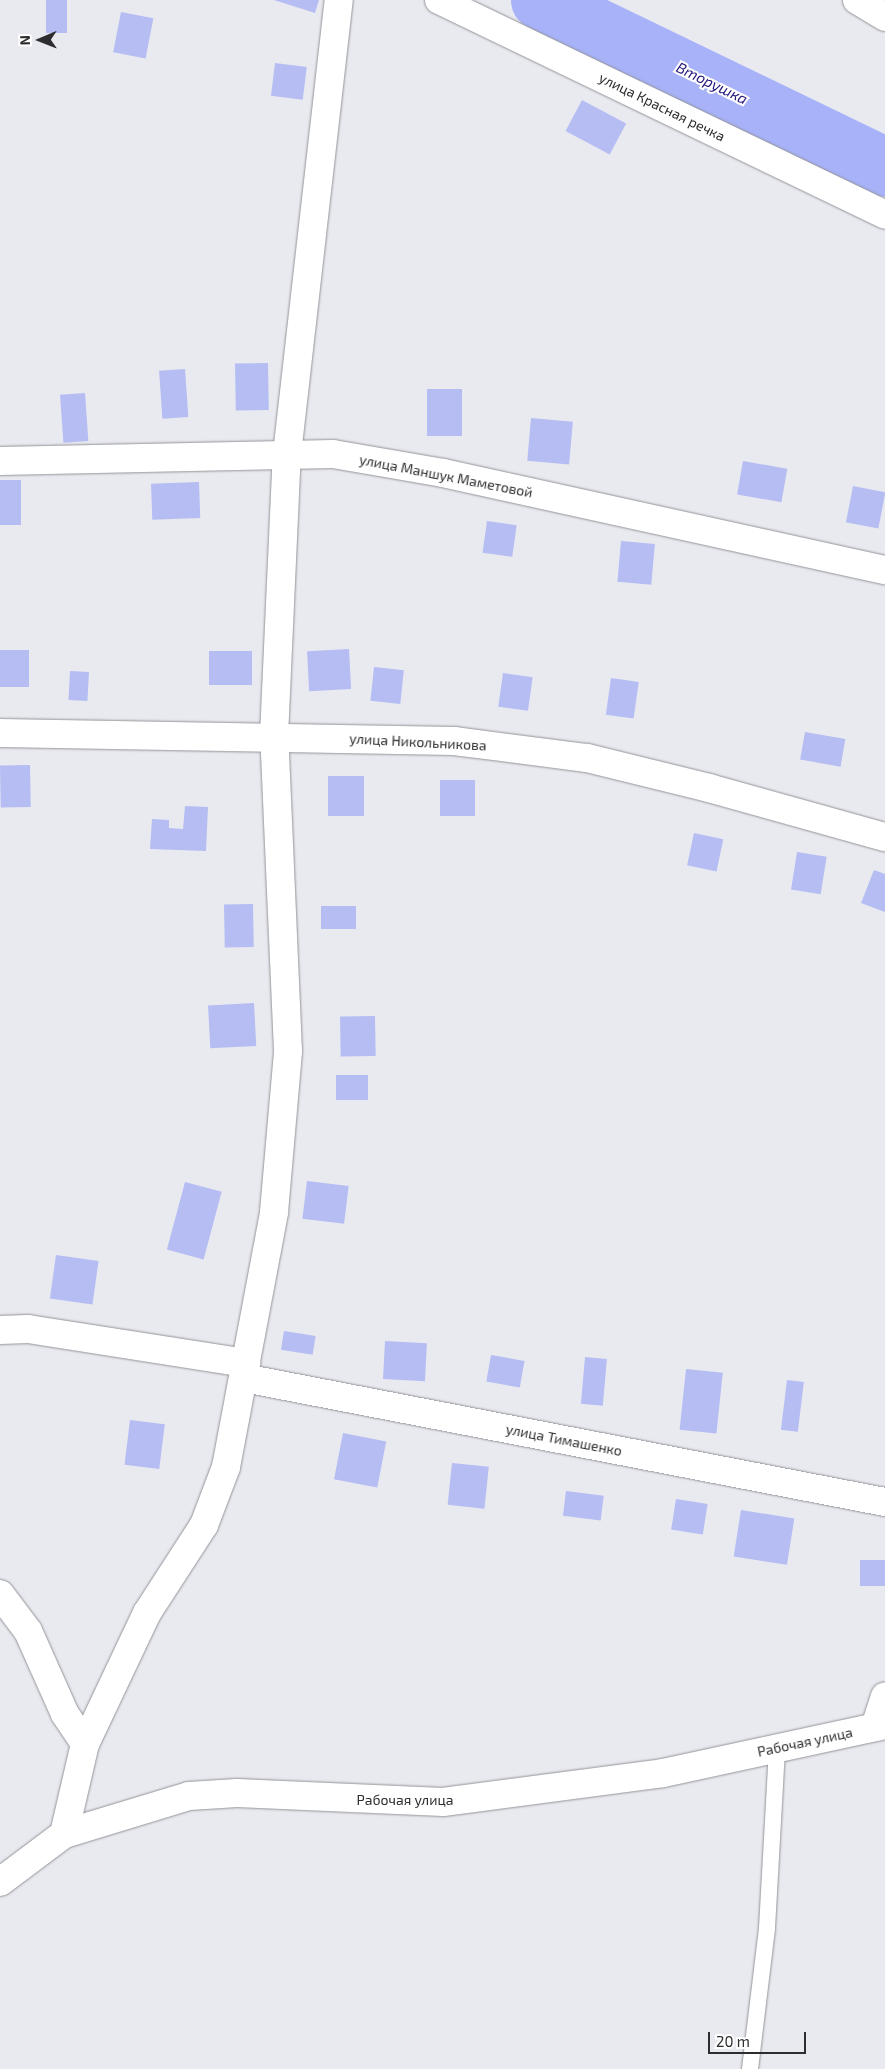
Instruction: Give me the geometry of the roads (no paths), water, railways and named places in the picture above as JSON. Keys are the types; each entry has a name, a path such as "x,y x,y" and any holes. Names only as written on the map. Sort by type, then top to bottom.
{"street":[{"path":"64,1834 85,1744 146,1613 204,1525 226,1467 274,1212 288,1051 274,736 287,454 339,0"},
{"name":"улица Красная речка","path":"439,0 885,215"},
{"path":"858,0 885,17"},
{"name":"улица Маншук Маметовой","path":"0,461 333,454 444,473 885,570"},
{"name":"улица Никольникова","path":"0,733 274,736 454,741 587,758 718,790 885,837"},
{"name":"улица Тимашенко","path":"0,1330 28,1329 245,1371 885,1502"},
{"path":"0,1594 28,1631 65,1714 85,1744"},
{"path":"880,1726 885,1697"},
{"name":"Рабочая улица","path":"0,1882 64,1834 189,1796 237,1793 444,1802 663,1774 880,1726"}],"lane":[{"path":"750,2069 767,1928 777,1748"}],"waterway":[{"name":"Вторушка","path":"540,0 885,167"}]}
